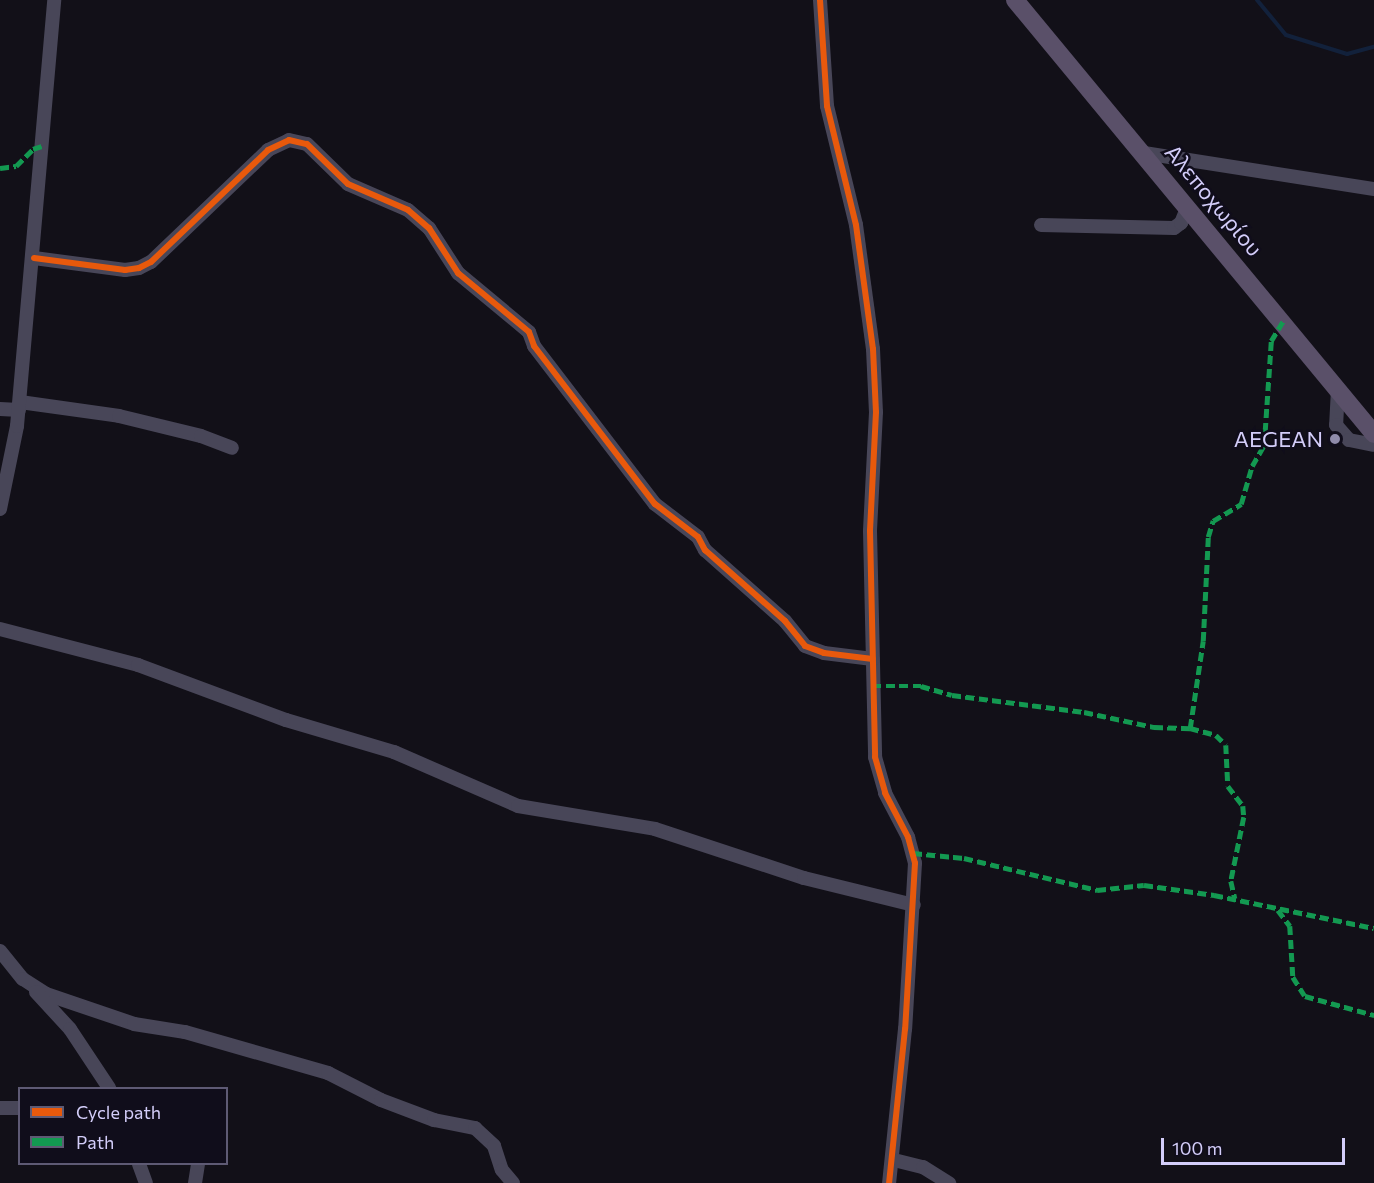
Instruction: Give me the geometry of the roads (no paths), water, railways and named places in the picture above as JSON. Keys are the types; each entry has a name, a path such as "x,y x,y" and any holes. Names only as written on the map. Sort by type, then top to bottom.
{"main road":[{"name":"Αλεποχωρίου","path":"1015,0 1188,206 1374,434"}],"street":[{"path":"0,509 19,406 54,0"},
{"path":"820,0 827,106 858,234 873,349 876,412 870,531 875,757 885,793 913,850 914,905 894,1160 889,1183"},
{"path":"33,258 125,270 139,268 151,262 268,150 289,140 307,144 348,184 420,219 458,273 530,332 534,346 655,504 698,537 705,550 784,621 805,646 824,653 873,659"},
{"path":"1144,153 1374,189"},
{"path":"1041,225 1174,228 1181,223 1188,206"},
{"path":"1338,389 1336,425 1349,440 1374,445"},
{"path":"0,408 19,406 119,416 201,436 232,448"},
{"path":"0,629 138,665 286,720 394,752 518,806 663,831 804,878 914,905"},
{"path":"0,951 70,1029 108,1087"},
{"path":"33,988 134,1024 185,1032 328,1073 381,1100 434,1120 475,1128 494,1146 502,1170 513,1183"},
{"path":"0,1108 18,1108"},
{"path":"894,1160 923,1167 949,1183"},
{"path":"139,1165 146,1183"},
{"path":"195,1183 198,1165"}],"waterway":[{"path":"1257,0 1286,35 1347,54 1374,47"}],"place":[{"name":"AEGEAN","path":"1335,439"}]}
